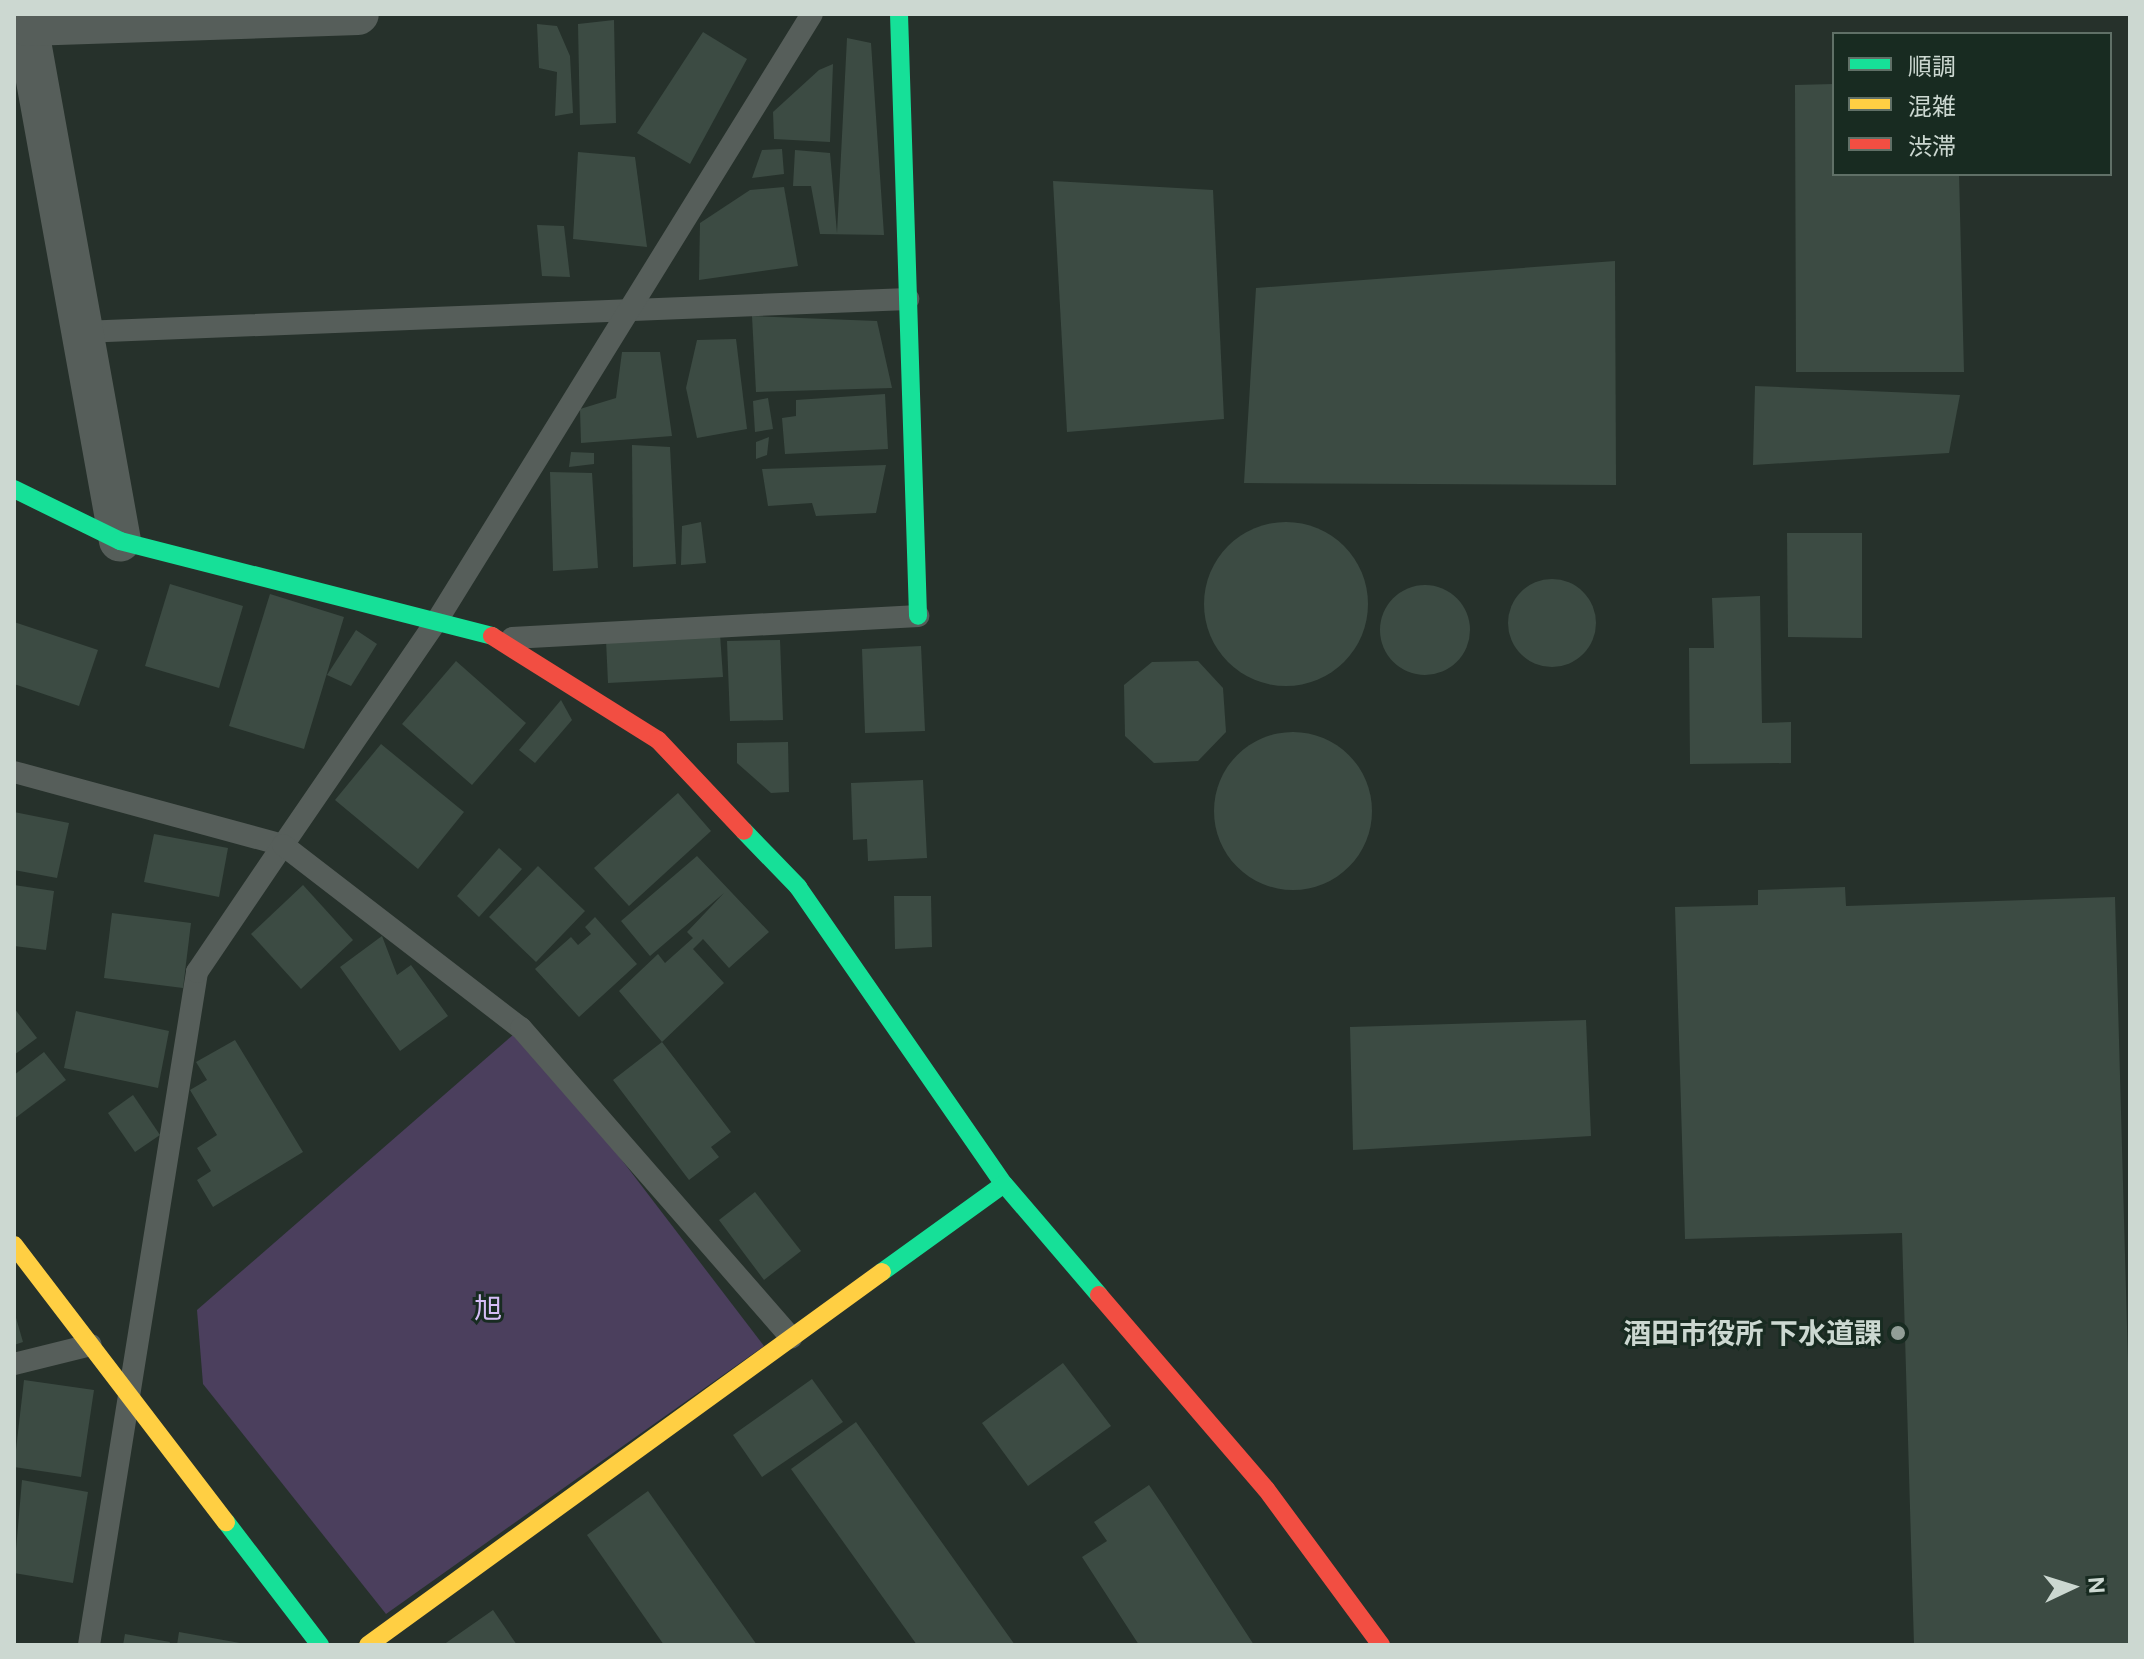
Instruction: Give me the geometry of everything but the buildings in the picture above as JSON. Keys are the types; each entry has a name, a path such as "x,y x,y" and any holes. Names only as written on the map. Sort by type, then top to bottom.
{"street":[{"path":"120,541 26,20 358,14"},
{"path":"899,14 918,616"},
{"path":"14,489 120,541 438,619 504,639 658,740 798,887 1004,1184 1266,1489 1381,1645"},
{"path":"368,1645 1004,1184"},
{"path":"14,1245 320,1645"}],"lane":[{"path":"89,1645 132,1397 197,972 438,619 812,14"},
{"path":"82,332 908,299"},
{"path":"504,639 918,616"},
{"path":"14,772 283,845 521,1028 791,1338"},
{"path":"14,1364 91,1345"}],"green space":[{"name":"旭","path":"521,1028 764,1346 386,1614 203,1384 197,1310"}],"traffic: fast":[{"path":"899,14 918,616"},
{"path":"14,489 120,541 492,636"},
{"path":"744,831 798,887 1004,1184 1099,1295"},
{"path":"882,1272 1004,1184"},
{"path":"226,1522 320,1645"}],"traffic: slow":[{"path":"14,1245 226,1522"},
{"path":"368,1645 882,1272"}],"traffic: jam":[{"path":"492,636 658,740 744,831"},
{"path":"1099,1295 1266,1489 1381,1645"}],"place":[{"name":"酒田市役所 下水道課","path":"1898,1333"}]}
